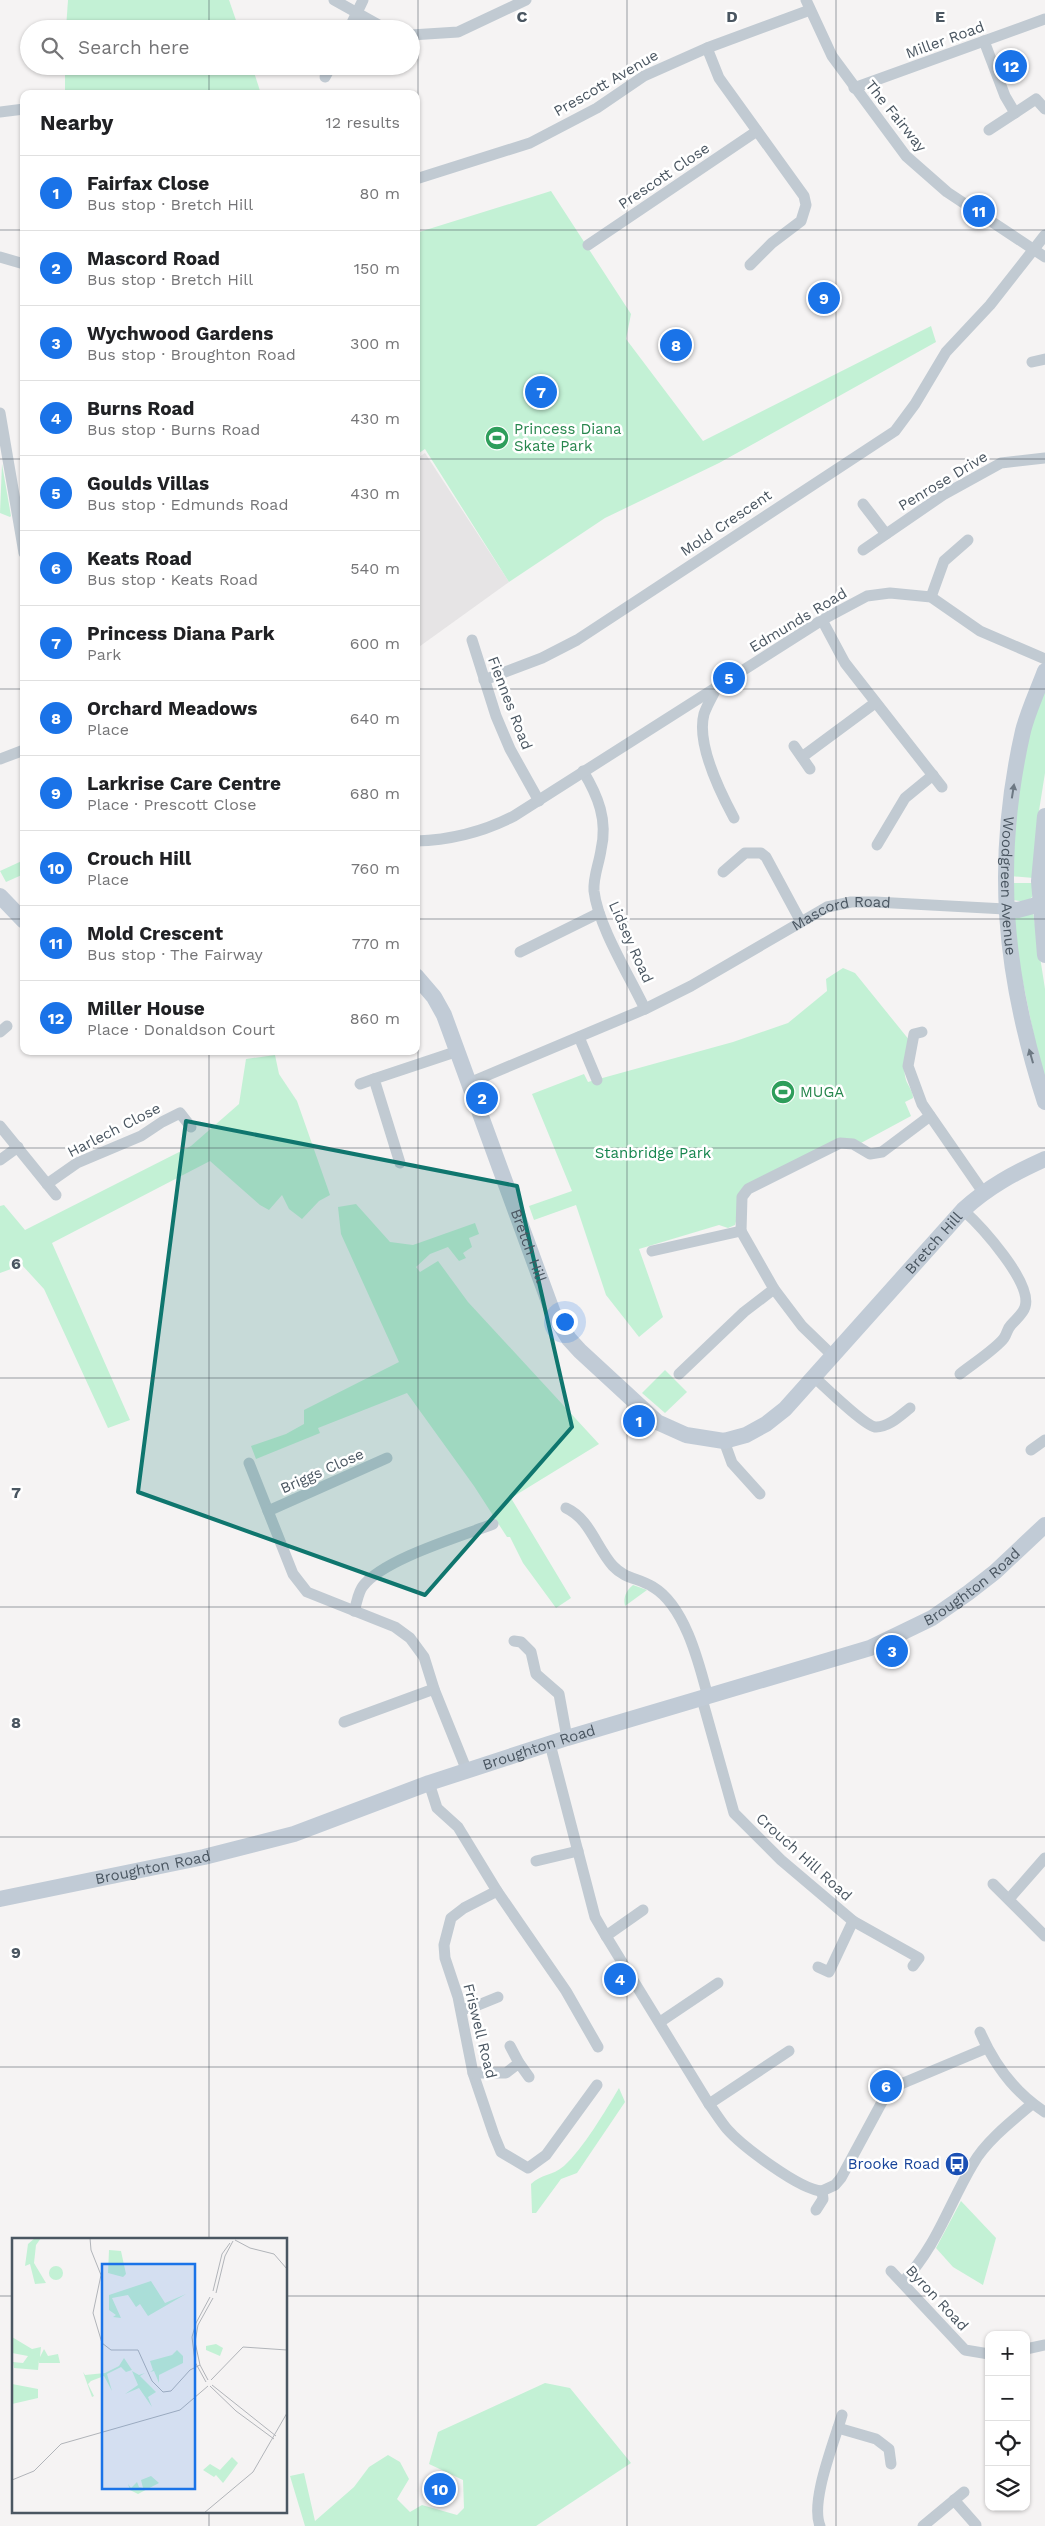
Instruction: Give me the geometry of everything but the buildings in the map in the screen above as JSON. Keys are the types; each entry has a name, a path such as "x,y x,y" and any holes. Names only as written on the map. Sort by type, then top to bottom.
{"street":[{"path":"334,0 369,20"},
{"path":"353,20 364,0"},
{"path":"420,35 458,32 526,0"},
{"name":"Prescott Avenue","path":"420,178 530,142 598,108 644,76 808,5"},
{"name":"The Fairway","path":"808,5 832,56 906,156 947,192 1045,257"},
{"name":"Miller Road","path":"854,88 1045,19"},
{"path":"984,41 1005,96 1015,113"},
{"path":"707,48 719,78 804,196 806,205 801,221 772,243 750,265"},
{"path":"989,130 1036,99 1045,109"},
{"path":"0,112 20,110"},
{"name":"Prescott Close","path":"588,245 757,131"},
{"name":"Mold Crescent","path":"484,680 542,658 577,640 895,431 915,404 946,352 990,305 1045,235"},
{"path":"0,257 20,263"},
{"path":"1032,362 1045,359"},
{"path":"0,413 20,512"},
{"name":"Penrose Drive","path":"863,550 943,495 1001,462 1045,458"},
{"path":"863,504 886,534"},
{"path":"931,597 944,561 968,540"},
{"name":"Edmunds Road","path":"420,841 434,841 478,832 514,816 822,620 867,596 890,593 931,597 980,631 1045,659"},
{"path":"822,620 845,663 942,787"},
{"name":"Fiennes Road","path":"472,640 484,680 510,749 539,801"},
{"name":"Woodgreen Avenue","path":"1045,670 1023,730 1012,793 1008,823 1005,909 1009,953 1017,997 1045,1102"},
{"path":"716,687 704,715 704,733 712,772 734,818"},
{"path":"802,757 875,703"},
{"path":"794,746 810,769"},
{"path":"0,759 20,752"},
{"name":"Lidsey Road","path":"583,771 595,791 604,822 602,849 594,879 599,913 646,1009"},
{"path":"878,845 906,798 933,775"},
{"name":"Woodgreen Avenue","path":"1045,816 1039,881 1045,955"},
{"path":"723,872 745,853 761,853 766,857 801,922"},
{"path":"0,896 20,917"},
{"name":"Mascord Road","path":"469,1083 646,1009 691,986 827,907 851,902 1018,910 1040,904"},
{"path":"520,952 599,913"},
{"name":"Bretch Hill","path":"420,980 441,1009 458,1051 553,1313 570,1339 657,1422 686,1435 724,1441 746,1435 766,1424 785,1409 963,1210 983,1192 1010,1175 1045,1159"},
{"path":"914,1032 908,1066 922,1104 983,1192"},
{"path":"579,1037 597,1080"},
{"path":"360,1084 458,1051"},
{"path":"374,1080 400,1163"},
{"name":"Harlech Close","path":"47,1184 77,1163 141,1136 180,1113 191,1127"},
{"path":"832,1355 802,1326 774,1289 740,1231 742,1197 748,1189 840,1143 853,1144 870,1154 882,1152 930,1116"},
{"path":"0,1126 56,1195"},
{"path":"0,1160 18,1147"},
{"path":"960,1374 1005,1337 1009,1326 1025,1309 1026,1300 1025,1290 1001,1253 979,1224 963,1210"},
{"path":"652,1251 740,1231"},
{"path":"679,1374 744,1312 774,1289"},
{"path":"814,1377 864,1422 875,1427 886,1425 910,1408"},
{"path":"1031,1450 1045,1440"},
{"path":"724,1441 732,1464 760,1494"},
{"name":"Briggs Close","path":"268,1511 387,1458"},
{"path":"249,1463 292,1574 307,1592 395,1627 410,1638 424,1657 434,1688 467,1771"},
{"name":"Crouch Hill Road","path":"566,1508 585,1522 606,1557 620,1574 652,1586 676,1612 687,1630 734,1813 781,1860 853,1921 919,1958 913,1966"},
{"path":"354,1611 361,1588 373,1575 397,1562 493,1524"},
{"name":"Broughton Road","path":"0,1899 204,1857 294,1834 429,1783 567,1738 839,1659 906,1632 932,1618 991,1576 1045,1525"},
{"path":"514,1641 521,1642 531,1652 536,1674 559,1694 567,1738"},
{"path":"344,1722 434,1688"},
{"path":"550,1744 595,1917 709,2104 728,2130 770,2165 809,2188 822,2191 835,2185 841,2178 889,2089 987,2048"},
{"path":"429,1783 437,1808 458,1827 497,1891 566,1991 598,2047"},
{"path":"536,1860 578,1851"},
{"path":"1009,1899 1045,1858"},
{"path":"993,1884 1045,1936"},
{"name":"Friswell Road","path":"497,1891 451,1918 446,1930 444,1944 445,1958 460,2008 473,2073 501,2152 528,2168 546,2155 597,2085"},
{"path":"606,1936 643,1910"},
{"name":"Crouch Hill Road","path":"818,1967 829,1972 853,1921"},
{"path":"660,2022 718,1983"},
{"path":"460,2008 470,2008 498,1997"},
{"path":"980,2032 987,2048 1013,2087 1032,2104 1045,2112"},
{"path":"510,2046 528,2077"},
{"path":"709,2104 789,2051"},
{"path":"473,2073 506,2073 519,2063"},
{"path":"903,2282 932,2247 973,2162 1006,2127 1032,2104"},
{"path":"816,2210 823,2199 822,2191"},
{"name":"Byron Road","path":"891,2271 965,2350 985,2353"},
{"path":"1030,2348 1045,2345"},
{"path":"820,2526 816,2517 817,2501 842,2415"},
{"path":"838,2428 876,2439 889,2449 891,2464"},
{"path":"923,2526 964,2492"},
{"path":"954,2500 976,2525"}],"highlighted area":[{"path":"186,1121 517,1186 572,1427 425,1595 138,1492"}],"shaded area":[{"path":"425,453 509,582 420,646 420,456"}],"green space":[{"path":"68,0 229,0 236,20 67,20"},
{"path":"65,75 255,75 260,90 65,90"},
{"path":"551,191 631,314 626,339 703,441 931,326 936,342 719,463 605,518 509,582 425,449 420,452 420,232"},
{"path":"2,464 11,516 10,517 0,513"},
{"path":"1045,681 1045,773 1038,817 1034,878 1010,876 1013,827 1028,731"},
{"path":"20,862 20,876 6,882 0,871"},
{"path":"1010,883 1034,883 1032,897 1027,902 1013,900"},
{"path":"1033,912 1045,989 1045,1090 1009,914"},
{"name":"Stanbridge Park","path":"843,968 855,973 910,1041 904,1070 906,1080 913,1095 913,1098 905,1102 911,1116 861,1143 854,1140 746,1185 735,1225 728,1228 719,1225 639,1249 663,1317 639,1337 606,1295 576,1205 534,1220 529,1206 572,1191 532,1094 584,1074 588,1082 733,1042 788,1023 827,991 826,979"},
{"path":"275,1055 279,1074 297,1101 330,1195 319,1201 302,1219 289,1209 282,1195 269,1210 260,1205 210,1161 52,1243 130,1420 108,1428 44,1289 22,1265 0,1273 0,1206 4,1205 25,1230 191,1146 239,1104 246,1059"},
{"path":"356,1204 390,1242 413,1245 475,1223 479,1234 469,1238 472,1247 463,1253 466,1258 459,1261 448,1247 430,1254 416,1267 420,1272 438,1261 468,1302 599,1444 511,1498 571,1598 556,1608 523,1563 510,1537 507,1537 474,1486 407,1393 318,1428 320,1433 256,1459 251,1446 286,1434 304,1424 304,1410 399,1362 341,1234 338,1207"},
{"path":"665,1370 687,1392 665,1413 642,1393"},
{"path":"633,1585 647,1590 625,1606 626,1594"},
{"path":"619,2088 625,2102 577,2173 561,2179 536,2213 532,2213 531,2184 539,2178 560,2169 571,2159 594,2129"},
{"path":"961,2201 996,2238 983,2285 953,2267 936,2248"},
{"path":"545,2383 570,2388 631,2463 536,2526 305,2526 290,2476 304,2473 315,2521 354,2487 369,2467 388,2455 400,2462 409,2479 397,2499 410,2512 422,2505 457,2515 464,2508 463,2480 429,2464 438,2432"}],"place":[{"name":"Miller House","path":"1011,66"},
{"name":"Mold Crescent","path":"979,211"},
{"name":"Larkrise Care Centre","path":"824,298"},
{"name":"Orchard Meadows","path":"676,345"},
{"name":"Princess Diana Park","path":"541,392"},
{"name":"Princess Diana Skate Park","path":"497,438"},
{"name":"Goulds Villas","path":"729,678"},
{"name":"MUGA","path":"783,1092"},
{"name":"Mascord Road","path":"482,1098"},
{"name":"Fairfax Close","path":"639,1421"},
{"name":"Wychwood Gardens","path":"892,1651"},
{"name":"Burns Road","path":"620,1979"},
{"name":"Keats Road","path":"886,2086"},
{"name":"Brooke Road","path":"957,2164"},
{"name":"Crouch Hill","path":"440,2489"}]}
